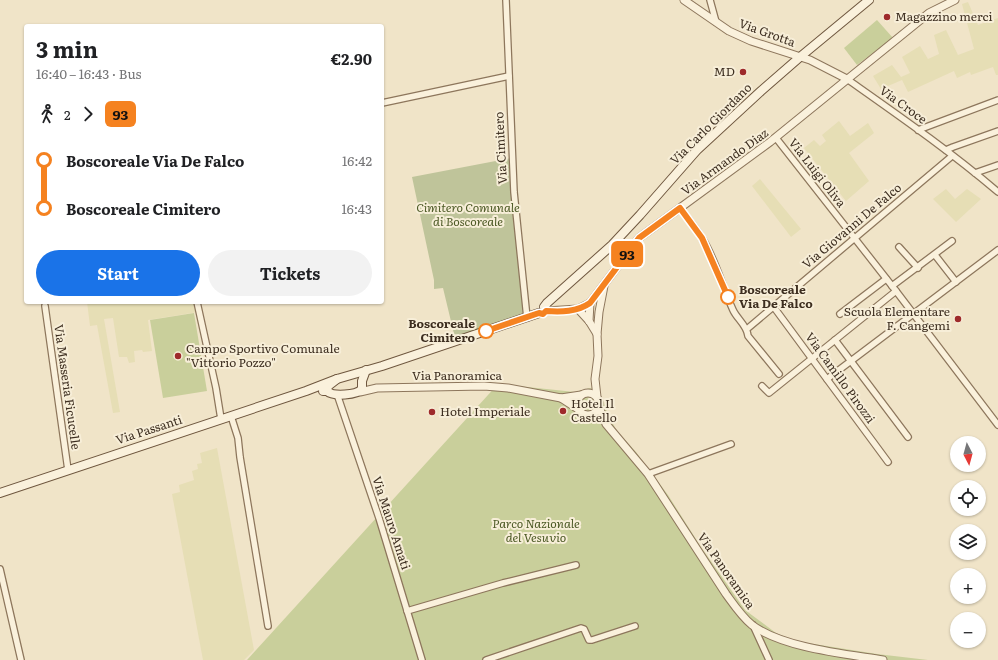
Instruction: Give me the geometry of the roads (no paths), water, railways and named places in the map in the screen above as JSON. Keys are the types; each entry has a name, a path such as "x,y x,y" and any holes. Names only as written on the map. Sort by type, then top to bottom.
{"main road":[{"name":"Via Carlo Giordano","path":"543,310 547,303 612,245 697,150 800,56 869,0"},
{"name":"Via Passanti","path":"0,493 306,391 346,376 527,318 543,310"},
{"path":"362,386 366,370"},
{"path":"346,376 357,377 362,386"},
{"name":"Via Passanti","path":"327,390 328,386 337,379"},
{"name":"Via Passanti","path":"306,391 327,390 329,393 337,394 356,393 362,386"}],"street":[{"name":"Via Cimitero","path":"506,0 514,192 527,318"},
{"name":"Via Grotta","path":"684,0 729,31 751,41 810,60 847,79"},
{"path":"710,0 716,22"},
{"name":"Via Armando Diaz","path":"590,303 639,238 776,138 929,13 955,0"},
{"path":"384,103 509,76"},
{"name":"Via Croce","path":"847,79 946,150 998,192"},
{"path":"918,130 998,100"},
{"path":"946,150 998,132"},
{"name":"Via Luigi Oliva","path":"776,138 998,425"},
{"name":"Via Giovanni De Falco","path":"747,329 952,156"},
{"path":"975,173 998,165"},
{"path":"680,208 702,238 734,311 747,329 748,336 779,374"},
{"path":"762,386 769,393 835,340 918,268 952,241"},
{"path":"899,247 918,268"},
{"path":"827,380 998,250"},
{"path":"935,255 956,282"},
{"path":"840,314 886,279"},
{"name":"Via Armando Diaz","path":"595,379 598,356 597,334 599,312 604,284"},
{"path":"590,303 599,312"},
{"path":"589,321 590,303"},
{"name":"Via Passanti","path":"543,310 578,309 590,303"},
{"path":"197,304 216,388 221,419"},
{"name":"Via Masseria Ficucelle","path":"45,306 68,470"},
{"name":"Via Camillo Pirozzi","path":"774,306 888,462"},
{"name":"Via Armando Diaz","path":"578,309 589,321 597,334"},
{"path":"835,340 908,437"},
{"path":"578,409 577,402 595,379"},
{"name":"Via Panoramica","path":"595,379 599,408 606,424 648,474 740,613 753,625 774,636 793,643 834,652 883,660"},
{"name":"Via Panoramica","path":"362,386 377,388 484,386 508,388 561,398 591,393 597,397"},
{"name":"Via Mauro Amati","path":"337,394 379,518 422,660"},
{"name":"Via Panoramica","path":"561,398 584,414 606,424"},
{"path":"587,415 594,413 599,408"},
{"path":"231,416 238,438 268,626"},
{"path":"648,474 731,444"},
{"path":"407,611 503,583 576,565"},
{"path":"0,569 21,660"},
{"path":"753,625 769,660"},
{"path":"486,660 581,628 584,629 589,640 592,640 635,626"}],"place":[{"name":"Magazzino merci","path":"887,17"},
{"name":"MD","path":"743,72"},
{"name":"Boscoreale Via De Falco","path":"728,297"},
{"name":"Scuola Elementare F. Cangemi","path":"958,319"},
{"name":"Boscoreale Cimitero","path":"486,331"},
{"name":"Campo Sportivo Comunale \"Vittorio Pozzo\"","path":"178,356"},
{"name":"Hotel Il Castello","path":"563,411"},
{"name":"Hotel Imperiale","path":"432,412"}],"park label":[{"name":"Cimitero Comunale di Boscoreale","path":"468,215"},
{"name":"Parco Nazionale del Vesuvio","path":"536,531"}]}
